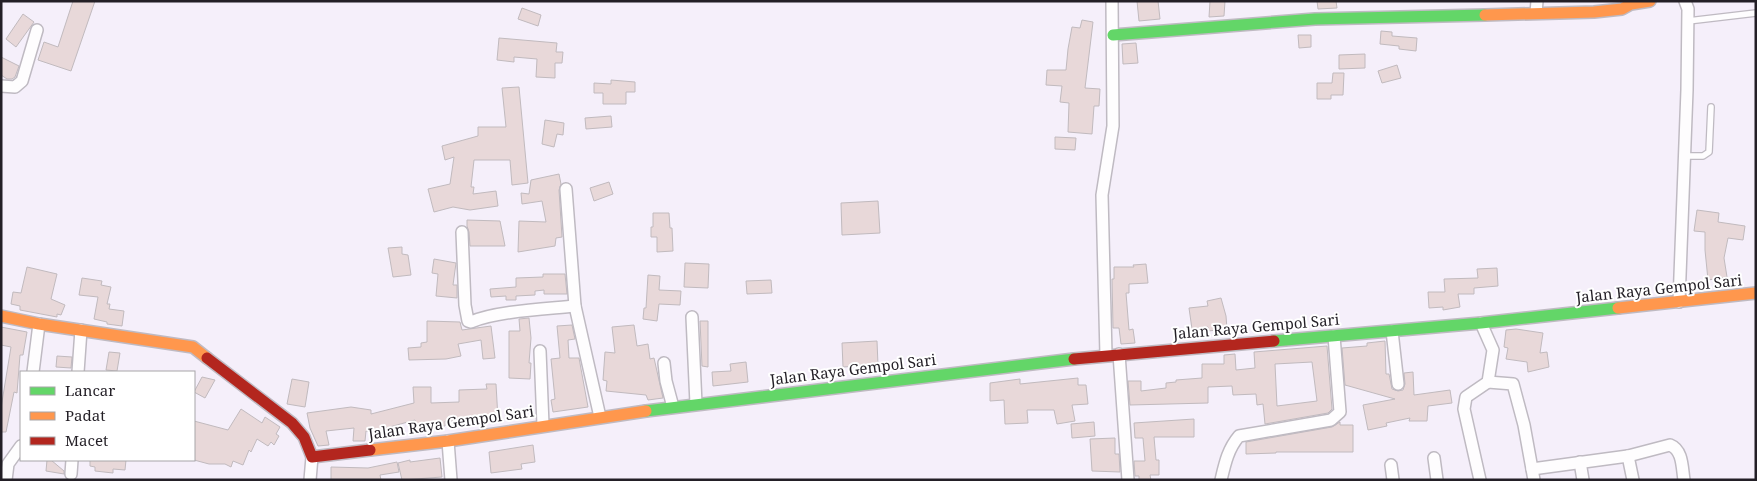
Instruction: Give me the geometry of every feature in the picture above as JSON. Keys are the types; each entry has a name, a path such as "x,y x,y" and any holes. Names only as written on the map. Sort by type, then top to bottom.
{"street":[{"path":"1106,355 1102,195 1113,126 1112,1"},
{"path":"1113,35 1315,19 1536,7 1594,12 1622,10 1631,4 1650,1"},
{"path":"1679,302 1688,21 1688,8 1684,1"},
{"path":"1,86 15,87 22,81 37,30"},
{"path":"566,188 575,306 600,417"},
{"path":"462,232 465,305 468,321 471,322 517,312 575,306"},
{"name":"Jalan Raya Gempol Sari","path":"312,457 448,441 543,425 696,404 1106,355 1481,323 1756,293"},
{"path":"1,316 39,324 193,347 292,423 304,437 312,457 310,480"},
{"path":"692,317 696,404"},
{"path":"1481,323 1493,350 1488,382"},
{"path":"33,371 39,324"},
{"path":"78,371 81,330"},
{"path":"1392,331 1398,384"},
{"path":"1221,480 1232,444 1239,436 1331,420 1340,412 1334,336"},
{"path":"540,351 543,425"},
{"path":"1119,354 1128,480"},
{"path":"664,363 666,381 673,407"},
{"path":"1480,480 1464,409 1466,396 1488,382 1513,384 1524,425 1533,475 1580,462 1628,456 1666,446 1674,446 1679,453 1684,480"},
{"path":"448,441 451,480"},
{"path":"6,480 8,464 20,447"},
{"path":"1628,456 1633,480"},
{"path":"1434,458 1437,480"},
{"path":"71,474 72,461"},
{"path":"1580,462 1584,480"},
{"path":"1391,465 1393,480"}],"lane":[{"path":"1688,21 1756,13"},
{"path":"1684,156 1703,156 1709,152 1711,106"}],"building":[{"path":"73,1 95,1 71,71 38,60 44,42 58,47"},
{"path":"1137,1 1158,1 1160,19 1139,21"},
{"path":"1210,1 1225,1 1224,16 1209,17"},
{"path":"1317,1 1336,1 1337,8 1318,9"},
{"path":"522,8 541,15 538,26 518,19"},
{"path":"23,14 34,22 16,47 6,39"},
{"path":"1082,20 1093,22 1085,88 1100,89 1099,106 1094,106 1092,134 1068,132 1069,103 1060,102 1062,86 1046,85 1047,70 1066,70 1072,27 1080,28"},
{"path":"1381,31 1392,32 1392,36 1417,38 1416,51 1399,49 1399,46 1380,44"},
{"path":"1298,35 1311,35 1311,47 1299,48"},
{"path":"499,38 557,43 556,52 563,52 562,63 555,63 555,78 536,77 537,59 514,57 514,62 497,60"},
{"path":"1136,43 1138,63 1123,64 1122,44"},
{"path":"1365,54 1365,68 1339,69 1339,55"},
{"path":"1,57 19,66 15,77 12,79 7,79 1,75"},
{"path":"1397,65 1401,78 1382,83 1378,71"},
{"path":"1333,73 1344,73 1343,95 1331,95 1331,99 1317,99 1317,83 1332,83"},
{"path":"611,80 635,82 635,92 626,92 626,104 603,104 603,93 594,93 594,83 611,84"},
{"path":"519,87 528,183 512,185 510,160 474,160 471,187 474,187 473,194 496,191 498,206 470,210 453,207 434,212 428,189 450,184 454,157 445,160 442,146 478,136 478,127 506,127 502,88"},
{"path":"611,116 612,127 586,129 585,118"},
{"path":"545,120 564,123 563,135 557,134 554,147 542,144"},
{"path":"1055,137 1076,138 1075,150 1055,149"},
{"path":"559,174 561,184 559,190 562,237 556,238 555,246 518,252 519,221 546,222 542,201 522,204 521,193 529,194 531,180"},
{"path":"609,182 613,194 594,201 590,188"},
{"path":"878,201 880,233 842,235 841,203"},
{"path":"1697,210 1719,213 1718,222 1745,226 1743,240 1728,238 1724,258 1727,277 1708,280 1705,232 1694,231"},
{"path":"653,213 669,213 673,251 657,252 657,237 651,237"},
{"path":"467,220 500,221 505,246 470,246"},
{"path":"402,247 402,254 408,255 411,275 393,277 388,248"},
{"path":"434,259 456,263 453,285 457,285 457,298 436,296 438,274 432,273"},
{"path":"685,263 709,264 708,288 684,287"},
{"path":"1146,264 1148,283 1129,284 1129,293 1126,293 1129,330 1133,329 1135,343 1121,344 1119,328 1113,328 1112,279 1114,279 1114,267 1134,267 1133,265"},
{"path":"27,267 57,274 51,299 65,305 61,315 57,314 57,317 20,310 20,306 11,304 13,292 21,293"},
{"path":"1497,268 1498,286 1474,288 1474,294 1458,294 1460,307 1443,310 1443,307 1429,308 1428,292 1445,292 1444,279 1478,278 1477,269"},
{"path":"543,274 565,274 567,294 544,294 544,290 535,291 535,295 516,296 516,300 506,300 506,296 491,297 490,289 516,287 516,278 543,277"},
{"path":"648,275 660,276 659,290 681,291 680,305 659,304 657,321 643,319 644,308 646,308"},
{"path":"82,278 102,281 101,285 111,287 107,304 110,304 109,309 124,311 122,326 107,324 107,322 94,319 98,297 79,295"},
{"path":"771,280 772,293 747,294 746,281"},
{"path":"1221,298 1227,329 1208,331 1208,327 1192,329 1189,308 1208,306 1207,301"},
{"path":"529,318 531,338 530,379 509,378 509,331 520,331 519,319"},
{"path":"427,321 460,322 462,330 491,326 495,358 483,359 481,340 458,344 461,356 446,359 409,360 408,348 421,347 421,343 427,342"},
{"path":"700,321 708,321 708,367 702,366"},
{"path":"572,325 575,339 568,340 569,358 579,358 588,407 553,412 551,400 555,399 551,359 560,358 557,326"},
{"path":"634,325 637,346 648,344 650,359 654,358 663,398 648,400 646,395 606,391 607,381 603,380 605,352 615,353 612,327"},
{"path":"1,327 27,332 23,355 20,355 17,393 14,392 6,432 1,432 1,408 11,347 1,345"},
{"path":"1516,329 1543,333 1540,353 1547,352 1549,367 1528,372 1527,362 1506,359 1508,348 1504,347 1506,330"},
{"path":"877,341 878,365 843,367 842,343"},
{"path":"1385,341 1386,374 1389,374 1392,389 1403,390 1405,384 1404,373 1413,372 1414,395 1450,390 1452,403 1428,406 1427,421 1409,421 1410,418 1386,423 1387,426 1368,430 1363,405 1395,399 1345,385 1342,348 1367,346 1367,343"},
{"path":"1327,346 1332,409 1328,413 1265,424 1263,404 1257,405 1256,394 1233,395 1232,386 1208,387 1208,403 1130,405 1128,381 1141,381 1141,391 1166,388 1166,383 1176,382 1176,380 1202,378 1202,364 1224,364 1224,355 1235,354 1236,370 1255,368 1254,352","holes":["1312,362 1317,401 1277,406 1275,364"]},
{"path":"109,352 120,353 117,371 106,370"},
{"path":"57,356 72,357 71,368 56,367"},
{"path":"746,362 748,382 713,386 712,372 731,371 730,364"},
{"path":"202,377 215,380 205,398 195,393"},
{"path":"1078,378 1078,385 1086,385 1088,404 1072,405 1075,421 1057,424 1054,410 1027,410 1028,423 1005,424 1004,400 990,401 990,383 1020,379 1020,384"},
{"path":"292,379 309,382 305,407 287,404"},
{"path":"486,384 496,384 498,419 445,421 445,426 425,425 427,432 417,434 415,420 386,428 386,432 366,431 365,441 353,441 354,428 326,431 329,445 318,446 310,428 307,413 351,407 371,410 371,414 414,403 413,387 431,387 431,403 459,402 459,390 487,389"},
{"path":"241,409 262,423 265,417 280,427 276,434 279,436 274,445 271,442 268,446 257,439 251,452 249,450 243,465 233,461 231,467 225,464 209,464 195,460 195,421 228,430"},
{"path":"1194,419 1194,437 1154,437 1156,460 1159,460 1159,475 1150,475 1151,480 1139,480 1139,476 1135,476 1134,461 1145,461 1143,438 1135,438 1134,423"},
{"path":"1094,422 1095,436 1072,438 1071,424"},
{"path":"1340,422 1340,425 1353,425 1353,452 1246,454 1246,442 1332,427"},
{"path":"1115,438 1115,454 1119,454 1120,472 1092,471 1090,439"},
{"path":"533,445 535,462 521,464 522,469 491,473 489,452"},
{"path":"440,458 442,477 402,480 398,463 410,460 410,462"},
{"path":"47,461 52,461 64,471 64,474 46,471"},
{"path":"90,461 126,461 125,470 113,469 113,473 95,471 95,467 90,466"},
{"path":"397,462 399,472 380,475 381,480 331,480 331,467 368,468"}],"traffic: fast":[{"path":"1113,35 1315,19 1485,15"},
{"path":"1274,341 1481,323 1618,308"},
{"path":"646,411 1074,359"}],"traffic: slow":[{"path":"1485,15 1594,12 1622,9 1631,4 1650,1"},
{"path":"1618,308 1756,293"},
{"path":"1,316 39,324 193,347 207,358"},
{"path":"370,450 448,441 646,411"}],"traffic: jam":[{"path":"1074,359 1274,341"},
{"path":"207,358 292,423 304,437 312,457 370,450"}]}
